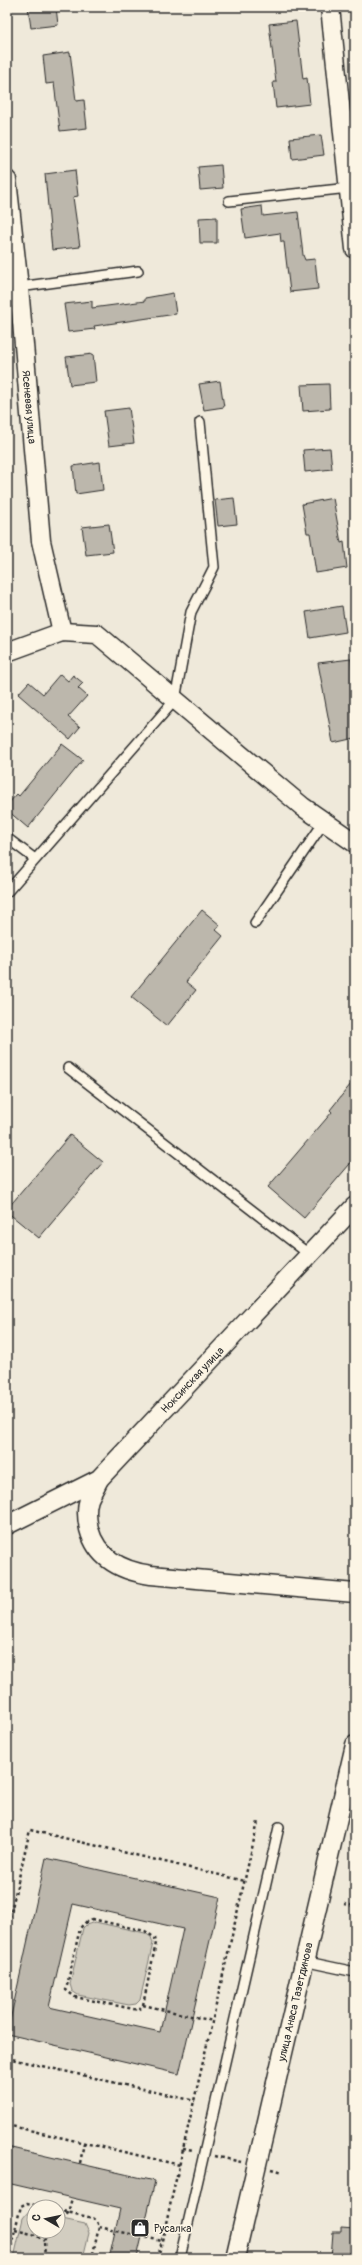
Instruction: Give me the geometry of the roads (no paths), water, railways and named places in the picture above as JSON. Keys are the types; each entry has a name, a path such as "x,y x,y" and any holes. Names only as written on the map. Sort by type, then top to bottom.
{"street":[{"path":"330,7 355,249"},
{"name":"Ясеневая улица","path":"7,180 19,287 41,541 62,632"},
{"path":"7,652 62,632 97,634 303,807 355,843"},
{"name":"Ноксинская улица","path":"7,1525 99,1479 355,1206"},
{"path":"99,1479 89,1500 87,1519 92,1539 110,1562 124,1569 151,1575 355,1592"},
{"name":"улица Анаса Тазетдинова","path":"235,2258 303,1961 355,1745"}],"lane":[{"path":"229,201 349,188"},
{"path":"19,287 138,271"},
{"path":"7,892 174,700 191,612 214,567 200,422"},
{"path":"255,923 324,822"},
{"path":"7,838 35,859"},
{"path":"68,1068 310,1255"},
{"path":"180,2258 279,1827"},
{"path":"303,1961 355,1972"}],"place":[{"name":"Русалка","path":"140,2228"}]}
